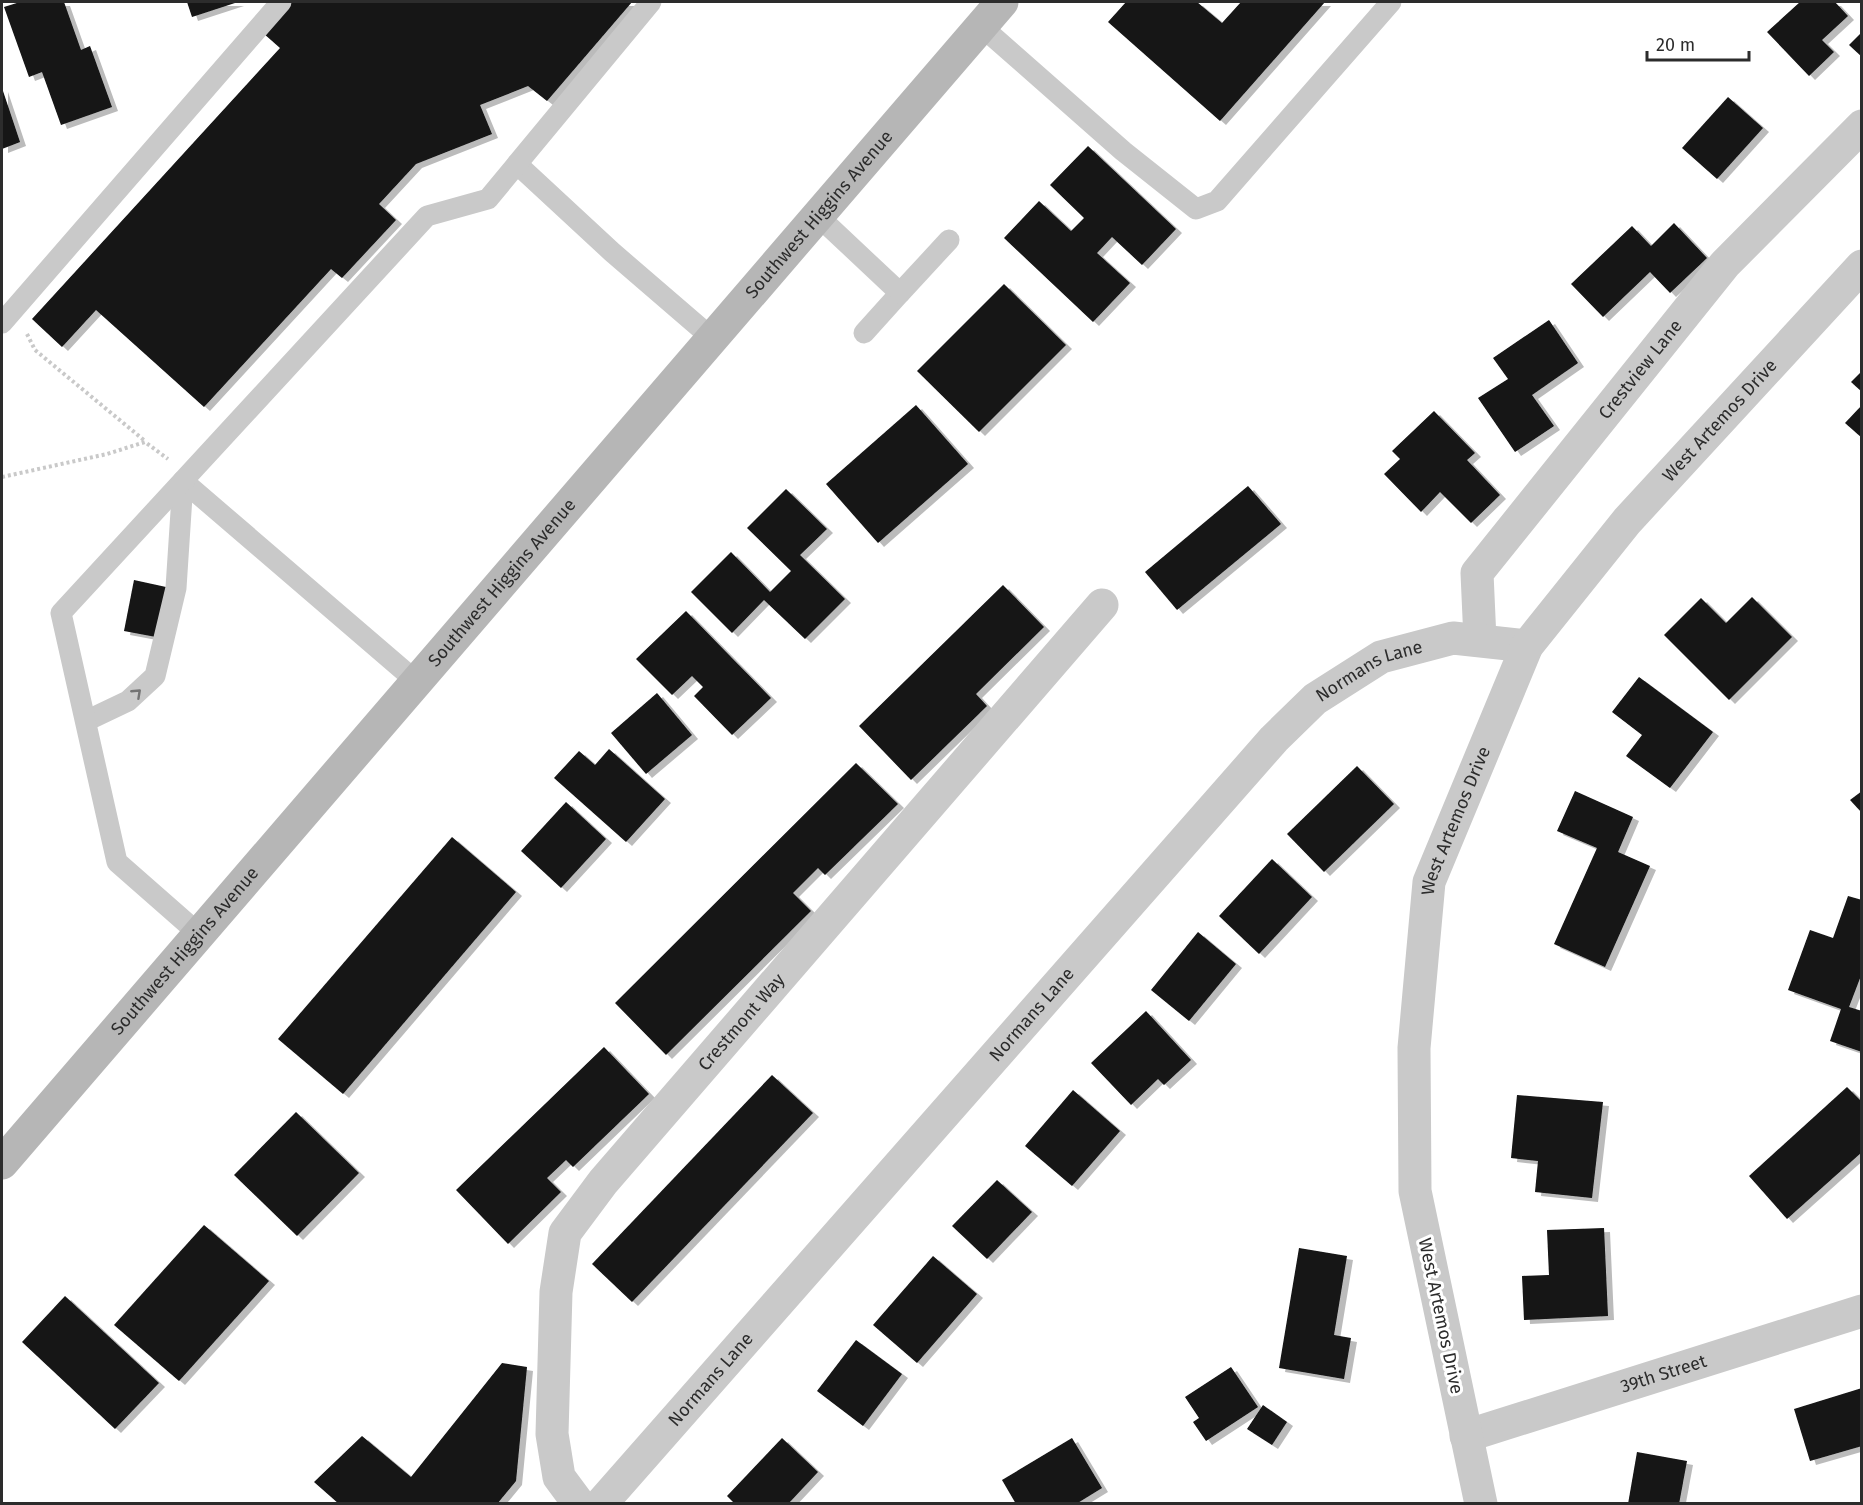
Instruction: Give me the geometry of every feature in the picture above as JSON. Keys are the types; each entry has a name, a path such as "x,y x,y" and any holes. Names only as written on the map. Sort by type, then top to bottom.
{"main road":[{"name":"Southwest Higgins Avenue","path":"2,1163 1002,2"}],"street":[{"name":"Crestview Lane","path":"1480,640 1477,573 1725,264 1862,126"},
{"name":"West Artemos Drive","path":"1481,1503 1415,1191 1414,1048 1429,882 1527,646 1627,521 1862,266"},
{"name":"Crestmont Way","path":"579,1503 559,1477 552,1434 556,1292 565,1233 611,1173 1102,605"},
{"name":"Normans Lane","path":"601,1503 1274,739 1315,699 1381,657 1453,638 1527,646"},
{"name":"39th Street","path":"1466,1436 1862,1311"}],"lane":[{"path":"8,315 281,2"},
{"path":"199,934 117,862 61,613 427,216 488,199 651,2"},
{"path":"981,26 1106,136 1196,209 1216,201 1391,2"},
{"path":"517,164 612,252 713,339"},
{"path":"818,216 900,293"},
{"path":"864,333 949,240"},
{"path":"186,478 417,682"},
{"path":"86,721 128,701 155,676 176,588 186,478"}],"path":[{"path":"8,315 35,350 186,478"},
{"path":"2,477 107,454 145,442"}],"building":[{"path":"20,2 64,2 81,50 90,46 112,107 61,125 42,72 29,77 4,7"},
{"path":"187,2 238,2 192,17"},
{"path":"290,2 632,2 547,101 528,86 480,105 492,134 416,164 379,204 396,220 342,278 331,269 204,407 96,310 62,347 32,319 280,48 263,33"},
{"path":"1126,2 1197,2 1222,23 1241,2 1325,2 1220,121 1108,22"},
{"path":"1800,2 1835,2 1848,16 1822,40 1834,52 1809,76 1767,32"},
{"path":"1862,32 1862,57 1849,45"},
{"path":"2,88 20,142 2,149"},
{"path":"1728,97 1763,128 1717,179 1682,148"},
{"path":"1088,146 1176,229 1142,265 1112,237 1097,253 1130,283 1093,322 1004,238 1039,201 1071,231 1084,218 1050,185"},
{"path":"1674,223 1707,258 1670,293 1650,272 1603,317 1571,284 1632,226 1651,246"},
{"path":"1004,284 1066,345 979,432 917,371"},
{"path":"1549,320 1578,363 1532,395 1554,426 1515,452 1478,398 1508,379 1493,358"},
{"path":"1862,371 1862,392 1851,382"},
{"path":"916,405 968,464 878,543 826,484"},
{"path":"1862,405 1862,438 1845,423"},
{"path":"1434,411 1475,453 1467,460 1500,495 1471,523 1440,492 1421,512 1384,474 1400,459 1392,451"},
{"path":"1248,486 1281,524 1177,610 1145,572"},
{"path":"786,489 827,529 800,555 845,599 805,639 764,600 732,633 691,592 731,552 770,592 791,571 747,528"},
{"path":"134,580 166,587 156,637 124,631"},
{"path":"1003,585 1044,627 976,694 987,706 911,780 859,726"},
{"path":"1752,597 1792,637 1729,700 1664,635 1701,598 1726,623"},
{"path":"686,611 771,698 732,735 694,696 703,687 692,676 672,695 636,659"},
{"path":"1639,677 1713,732 1670,788 1626,756 1642,735 1612,712"},
{"path":"657,693 692,735 646,774 611,733"},
{"path":"609,749 665,799 626,842 554,778 579,751 595,765"},
{"path":"856,763 898,804 825,875 818,868 793,893 811,911 666,1055 615,1003"},
{"path":"1357,766 1394,804 1324,872 1287,834"},
{"path":"1575,791 1633,817 1618,852 1650,866 1605,967 1554,944 1597,848 1557,831"},
{"path":"1862,791 1862,813 1850,800"},
{"path":"566,802 606,839 561,888 521,851"},
{"path":"452,837 516,892 343,1094 278,1039"},
{"path":"1272,859 1312,897 1259,954 1219,916"},
{"path":"1848,896 1862,900 1862,973 1849,1007 1862,1011 1862,1052 1830,1041 1841,1009 1788,990 1810,930 1833,938"},
{"path":"1198,932 1236,964 1189,1021 1151,990"},
{"path":"1146,1011 1191,1060 1164,1085 1158,1079 1131,1105 1091,1063"},
{"path":"604,1047 649,1094 573,1167 566,1160 547,1178 561,1192 508,1244 456,1190"},
{"path":"772,1075 813,1113 632,1302 592,1264"},
{"path":"1847,1087 1862,1102 1862,1152 1787,1219 1749,1176"},
{"path":"1073,1090 1120,1131 1072,1186 1025,1146"},
{"path":"1517,1095 1603,1102 1592,1198 1535,1192 1538,1161 1511,1158"},
{"path":"296,1112 359,1173 297,1236 234,1175"},
{"path":"997,1180 1032,1212 987,1259 952,1226"},
{"path":"204,1225 269,1281 179,1381 114,1325"},
{"path":"1604,1228 1608,1316 1524,1320 1522,1276 1549,1275 1547,1230"},
{"path":"1299,1248 1347,1256 1334,1335 1351,1338 1344,1379 1279,1368"},
{"path":"933,1256 977,1294 917,1363 873,1325"},
{"path":"65,1296 159,1383 115,1429 22,1342"},
{"path":"856,1340 902,1374 863,1426 817,1391"},
{"path":"502,1363 527,1367 516,1481 497,1504 339,1504 314,1482 362,1436 411,1477"},
{"path":"1231,1367 1258,1407 1206,1441 1193,1422 1199,1418 1185,1397"},
{"path":"1862,1388 1862,1446 1810,1461 1794,1409"},
{"path":"1263,1405 1287,1422 1272,1445 1247,1429"},
{"path":"782,1438 818,1472 788,1504 735,1504 727,1496"},
{"path":"1072,1438 1102,1488 1076,1504 1016,1504 1002,1480"},
{"path":"1637,1452 1687,1461 1679,1504 1628,1504"}]}
